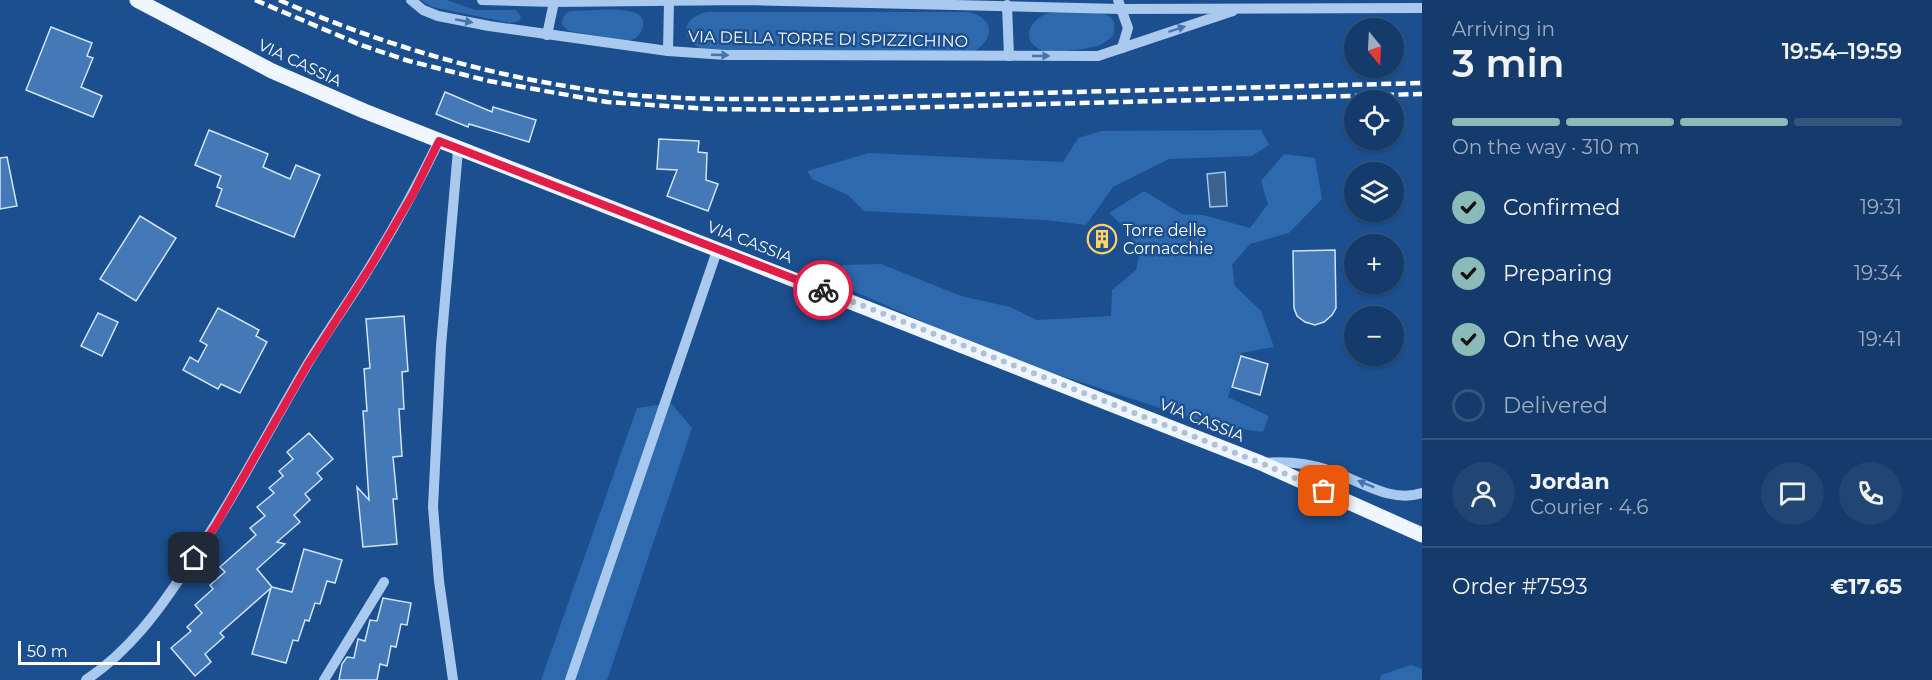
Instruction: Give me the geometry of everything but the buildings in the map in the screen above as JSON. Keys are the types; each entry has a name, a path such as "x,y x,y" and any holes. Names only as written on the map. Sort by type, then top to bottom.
{"main road":[{"name":"VIA CASSIA","path":"136,0 292,81 458,150 718,248 1261,463 1422,535"}],"street":[{"name":"VIA DELLA TORRE DI SPIZZICHINO","path":"411,0 423,10 438,16 547,35 668,51 726,55 1098,56 1244,7"},
{"name":"VIA DELLA TORRE DI SPIZZICHINO","path":"482,0 554,2 744,0 1244,7 1391,4 1422,8"},
{"path":"668,51 669,1"},
{"path":"547,35 554,2"},
{"path":"1119,4 1128,28 1122,48"},
{"path":"1006,5 1009,56"},
{"path":"86,680 108,664 137,637 160,608 216,525 308,364 371,266 413,194 439,141"},
{"path":"453,680 439,581 434,507 441,346 458,150"},
{"path":"570,680 718,248"},
{"path":"1261,463 1285,462 1314,466 1397,496 1422,493"},
{"path":"324,680 384,582"}],"shaded area":[{"path":"421,0 447,0 475,10 516,10 521,17 519,21 510,23 432,7"},
{"path":"610,9 633,12 642,18 643,27 638,36 628,41 569,31 562,23 565,15 570,11"},
{"path":"707,12 969,12 984,20 989,30 985,42 973,52 704,50 690,41 686,30 692,19"},
{"path":"1091,12 1106,15 1114,22 1113,36 1101,44 1077,50 1041,50 1030,40 1030,29 1037,19 1049,13"},
{"path":"1261,130 1269,145 1252,156 1169,159 1113,187 1086,225 1046,220 864,211 848,195 812,179 807,171 869,153 1063,162 1078,138 1102,131"},
{"path":"1284,154 1315,158 1322,199 1289,233 1250,244 1232,265 1235,286 1261,311 1274,347 1241,353 1228,397 1269,416 1263,432 1209,424 1001,356 842,286 842,265 881,264 961,296 1010,307 1037,320 1111,316 1112,290 1136,270 1140,251 1128,231 1109,213 1144,191 1182,214 1203,215 1250,228 1268,204 1261,181"},
{"path":"1225,172 1227,206 1210,207 1207,174"},
{"path":"671,403 692,428 607,680 541,680 637,408"},
{"path":"1411,665 1422,669 1422,680 1380,680 1381,675"}],"railway":[{"path":"255,0 361,45 409,61 489,81 607,102 710,109 820,110 1422,94"},
{"path":"279,0 365,34 452,61 540,82 652,97 804,99 1422,83"}],"way so far":[{"path":"823,290 1261,463 1324,491"}],"place":[{"name":"Torre delle Cornacchie","path":"1102,239"}],"route":[{"path":"194,558 216,525 308,364 371,266 413,194 439,141 823,290"}]}
